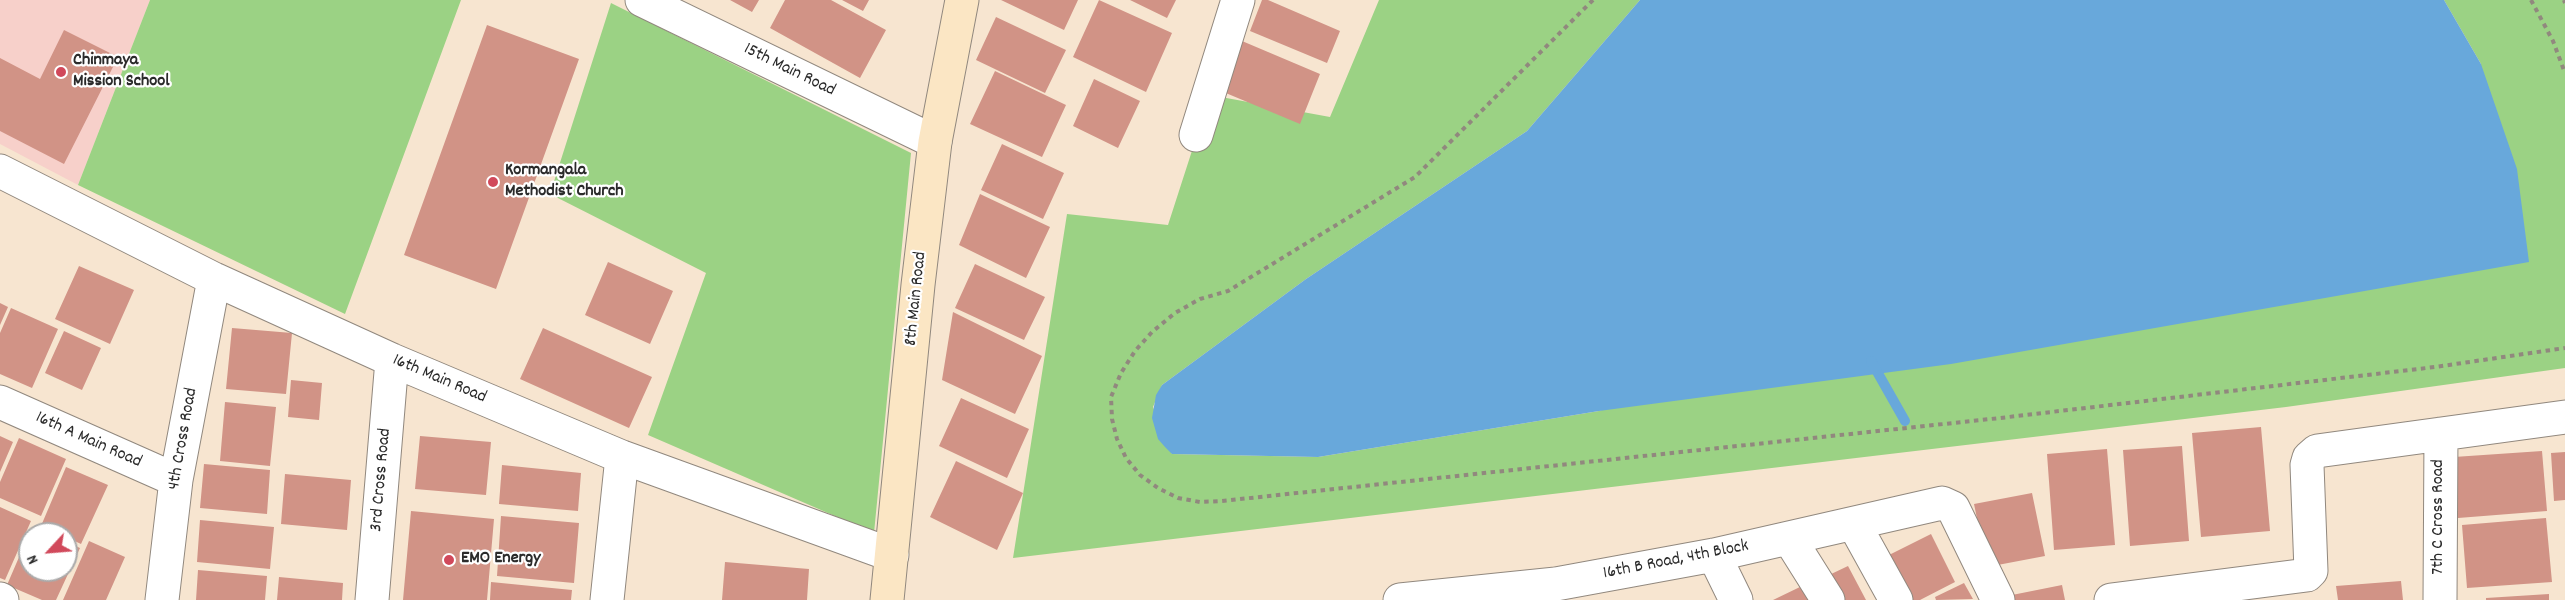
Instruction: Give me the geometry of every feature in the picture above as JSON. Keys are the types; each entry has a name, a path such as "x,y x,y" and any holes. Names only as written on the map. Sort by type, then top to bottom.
{"street":[{"name":"15th Main Road","path":"643,0 935,142"},
{"name":"8th Main Road","path":"886,600 935,142 962,0"},
{"path":"1196,135 1238,0"},
{"name":"16th Main Road","path":"0,171 214,279 392,360 622,457 892,555"},
{"name":"4th Cross Road","path":"162,600 176,480 214,279"},
{"name":"3rd Cross Road","path":"372,600 392,360"},
{"name":"16th A Main Road","path":"0,402 176,480"},
{"path":"2111,600 2307,575 2311,571 2307,465 2309,458 2317,451 2565,417"},
{"name":"7th C Cross Road","path":"2440,600 2441,434"},
{"path":"607,600 622,457"},
{"name":"16th B Road, 4th Block","path":"1400,600 1560,592 1942,503 1953,508 1998,600"},
{"path":"1854,524 1896,600"},
{"path":"1789,538 1828,600"},
{"path":"1714,555 1736,600"}],"path":[{"path":"1593,0 1415,177 1228,291 1200,299 1174,313 1152,332 1130,358 1111,397 1112,419 1117,439 1126,458 1140,475 1158,488 1179,498 1200,502 1222,501 2000,418 2435,367 2565,348"},
{"path":"2531,0 2553,41 2565,73"}],"shaded area":[{"name":"Chinmaya Mission School","path":"0,0 150,0 78,185 0,144"}],"green space":[{"path":"150,0 461,0 345,314 78,185"},
{"path":"1379,0 1640,0 1527,131 1306,279 1162,385 1153,407 1172,454 1318,457 1599,411 2481,64 2444,0 2565,0 2565,368 2286,407 1013,558 1067,214 1168,225 1210,95 1330,117"},
{"path":"611,3 911,153 874,533 648,435 706,273 550,194"}],"water":[{"path":"1640,0 2444,0 2481,64 2517,169 2529,262 1951,364 1599,411 1318,457 1172,454 1165,447 1158,439 1152,418 1156,395 1162,385 1306,279 1527,131"}],"building":[{"path":"730,0 759,0 752,12"},
{"path":"785,0 831,0 886,30 860,78 770,28"},
{"path":"842,0 869,0 863,11"},
{"path":"1001,0 1078,0 1064,30"},
{"path":"1099,0 1172,33 1146,92 1073,57"},
{"path":"1130,0 1176,0 1167,18"},
{"path":"1262,0 1268,0 1340,31 1327,63 1250,31"},
{"path":"996,17 1066,50 1045,93 976,60"},
{"path":"487,25 579,59 496,289 404,255"},
{"name":"Chinmaya Mission School","path":"64,30 118,57 64,164 0,131 0,58 40,79"},
{"path":"1242,41 1320,74 1300,124 1221,91"},
{"path":"995,71 1066,105 1042,157 970,124"},
{"path":"1094,79 1140,101 1118,148 1073,126"},
{"path":"1002,144 1064,173 1043,219 981,190"},
{"path":"980,194 1050,227 1026,278 959,245"},
{"path":"608,262 673,291 650,344 585,315"},
{"path":"975,264 1045,297 1024,340 955,308"},
{"path":"79,266 134,290 110,344 55,319"},
{"path":"0,303 8,307 0,325"},
{"path":"11,308 58,329 32,388 0,374 0,333"},
{"path":"953,312 1042,356 1015,414 942,380"},
{"path":"232,328 292,333 286,394 226,389"},
{"path":"543,328 652,377 629,428 520,379"},
{"path":"64,331 101,348 82,390 45,373"},
{"path":"291,380 322,383 319,420 288,417"},
{"path":"961,398 1029,429 1007,478 939,446"},
{"path":"225,402 276,407 270,466 220,461"},
{"path":"2261,427 2270,531 2201,537 2192,433"},
{"path":"0,436 13,442 0,472"},
{"path":"420,436 491,442 486,495 415,489"},
{"path":"19,438 66,459 41,516 0,498 0,482"},
{"path":"2182,446 2189,541 2130,546 2123,450"},
{"path":"2107,449 2115,545 2054,550 2047,454"},
{"path":"2542,451 2547,511 2458,518 2454,457"},
{"path":"2565,452 2565,500 2554,501 2551,453"},
{"path":"956,461 1023,493 997,550 930,517"},
{"path":"204,464 270,470 267,514 200,508"},
{"path":"502,465 581,473 578,511 499,504"},
{"path":"66,467 108,485 81,544 78,543 78,522 43,522"},
{"path":"285,474 351,480 347,530 281,524"},
{"path":"2032,493 2045,556 1987,567 1974,504"},
{"path":"0,507 31,521 18,522 18,550 5,580 0,578"},
{"name":"EMO Energy","path":"411,511 494,519 487,600 403,600"},
{"path":"501,516 579,523 574,583 497,576"},
{"path":"2546,518 2552,582 2467,588 2462,525"},
{"path":"200,520 274,527 270,569 197,562"},
{"path":"1931,534 1955,582 1920,600 1899,600 1879,560"},
{"path":"89,541 125,557 106,600 63,600 71,582 78,582 78,566"},
{"path":"18,559 18,582 64,582 56,600 42,600 7,585"},
{"path":"725,562 809,569 807,600 722,600"},
{"path":"1848,566 1866,600 1839,600 1827,576"},
{"path":"198,570 267,576 265,600 196,600"},
{"path":"279,577 343,583 342,600 277,600"},
{"path":"2401,581 2403,600 2338,600 2336,586"},
{"path":"491,582 572,590 571,600 490,600"},
{"path":"1964,583 1973,599 1936,600 1935,597"},
{"path":"2062,585 2065,600 2013,600 2012,595"},
{"path":"1802,586 1809,600 1773,600"},
{"path":"2549,594 2549,600 2486,600 2486,598"}],"waterway":[{"path":"1871,361 1905,421"}],"place":[{"name":"Chinmaya Mission School","path":"61,72"},
{"name":"Kormangala Methodist Church","path":"493,182"},
{"name":"EMO Energy","path":"449,560"}]}
